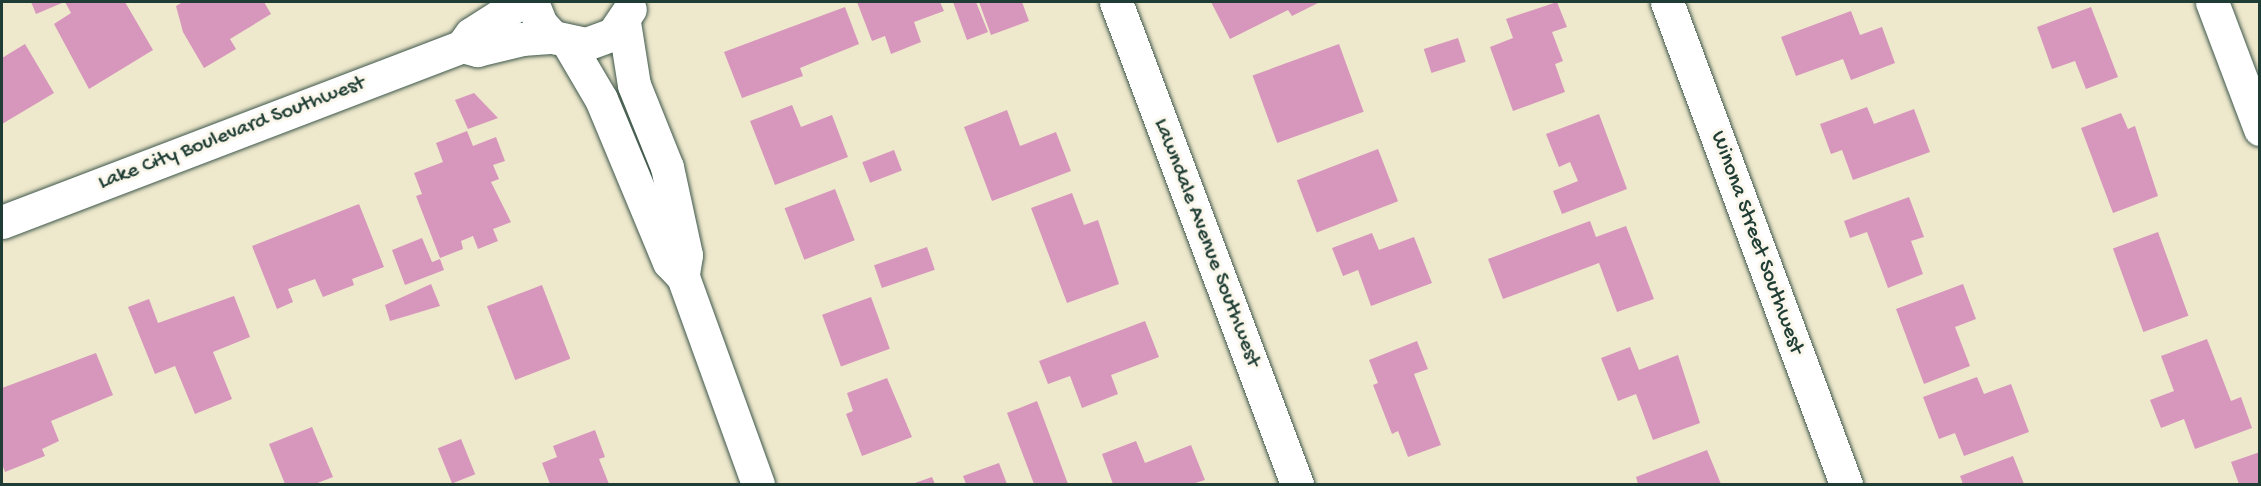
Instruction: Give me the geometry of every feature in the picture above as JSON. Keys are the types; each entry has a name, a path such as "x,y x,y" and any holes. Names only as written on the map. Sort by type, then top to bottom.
{"street":[{"name":"Lake City Boulevard Southwest","path":"2,222 462,46 471,34 521,2"},
{"path":"532,2 541,24 561,40 601,99 669,262 683,277 758,484"},
{"name":"Lawndale Avenue Southwest","path":"1116,2 1297,484"},
{"name":"Winona Street Southwest","path":"1667,2 1846,484"},
{"path":"2212,2 2259,129"},
{"name":"Lake City Boulevard Southwest","path":"462,46 477,50 522,39 600,41 631,8"},
{"path":"631,8 631,74 670,178 686,255 683,277"}],"building":[{"path":"31,2 61,2 62,3 36,14"},
{"path":"65,2 125,2 153,50 89,89 54,24 71,13"},
{"path":"183,2 264,2 271,14 230,39 236,49 204,68 183,32 176,6"},
{"path":"857,2 940,2 944,11 914,22 921,42 891,54 885,36 872,41"},
{"path":"953,2 976,2 988,32 967,40"},
{"path":"979,2 1022,2 1029,21 991,35"},
{"path":"1211,2 1320,2 1292,16 1288,10 1230,39"},
{"path":"1557,2 1567,27 1552,32 1563,61 1555,64 1565,92 1513,111 1490,47 1513,38 1506,19"},
{"path":"845,7 859,44 800,68 803,76 742,98 724,52"},
{"path":"2091,7 2118,77 2086,89 2075,61 2052,69 2037,27"},
{"path":"1851,11 1860,35 1882,27 1895,63 1851,80 1843,59 1796,76 1781,37"},
{"path":"1458,38 1466,62 1431,73 1424,49"},
{"path":"25,44 54,93 2,124 2,58"},
{"path":"1339,44 1364,112 1277,143 1253,75"},
{"path":"474,93 498,118 468,129 455,100"},
{"path":"792,105 801,127 832,115 848,157 775,185 750,121"},
{"path":"1867,107 1874,124 1914,109 1930,152 1853,180 1842,150 1831,154 1820,124"},
{"path":"1007,110 1020,146 1056,132 1071,171 992,201 964,127"},
{"path":"2121,113 2128,129 2135,126 2158,196 2113,213 2081,128"},
{"path":"1599,114 1627,189 1562,214 1553,191 1578,181 1570,162 1559,167 1546,134"},
{"path":"467,131 473,146 496,137 505,161 493,165 499,179 491,182 511,222 493,229 498,241 478,249 473,236 461,241 463,249 440,258 416,196 422,194 414,173 443,162 436,143"},
{"path":"1378,149 1398,201 1317,232 1297,180"},
{"path":"894,150 902,171 870,183 862,162"},
{"path":"835,189 855,240 804,260 785,208"},
{"path":"1072,193 1084,225 1098,220 1119,284 1067,303 1031,208"},
{"path":"1909,197 1924,237 1911,241 1923,274 1888,288 1867,232 1850,238 1844,221"},
{"path":"359,204 384,267 352,279 354,285 323,297 315,279 288,289 293,302 277,309 252,246"},
{"path":"1590,221 1596,237 1626,226 1654,299 1617,312 1599,263 1503,299 1488,259"},
{"path":"2158,232 2188,316 2143,332 2113,248"},
{"path":"1372,233 1379,250 1414,237 1432,283 1371,306 1358,270 1343,276 1332,248"},
{"path":"422,238 432,262 440,259 444,270 405,285 392,250"},
{"path":"927,247 935,270 882,288 874,265"},
{"path":"431,284 440,306 390,321 385,305"},
{"path":"1963,284 1976,319 1955,327 1970,366 1924,384 1896,309"},
{"path":"542,285 570,359 515,380 487,306"},
{"path":"234,296 250,337 213,352 232,399 195,414 175,366 155,374 128,307 149,299 158,323"},
{"path":"871,297 890,349 841,366 822,315"},
{"path":"1145,321 1159,357 1111,375 1118,394 1082,408 1070,376 1048,384 1039,361"},
{"path":"2207,339 2231,401 2241,397 2252,428 2195,449 2184,419 2161,428 2150,400 2174,391 2161,356"},
{"path":"1417,341 1428,369 1414,374 1441,445 1408,457 1398,431 1392,434 1373,385 1378,383 1369,360"},
{"path":"1630,347 1639,370 1678,355 1700,423 1653,440 1636,394 1618,401 1601,358"},
{"path":"96,353 113,395 51,421 59,441 42,449 45,456 5,472 2,464 2,388"},
{"path":"1977,377 1984,394 2011,384 2029,432 1964,456 1955,433 1939,439 1923,397"},
{"path":"887,378 912,437 862,456 846,414 853,411 847,393"},
{"path":"1037,401 1068,484 1034,484 1007,413"},
{"path":"312,427 333,477 315,484 285,484 269,444"},
{"path":"595,430 605,457 599,459 609,484 550,484 542,463 557,457 553,446"},
{"path":"461,439 475,474 452,484 438,448"},
{"path":"1136,441 1145,463 1191,445 1205,480 1192,484 1113,484 1102,454"},
{"path":"1707,450 1721,484 1638,484 1636,477"},
{"path":"2260,452 2260,484 2239,484 2231,462"},
{"path":"2013,456 2024,484 1963,484 1960,476"},
{"path":"999,463 1007,484 966,484 963,476"},
{"path":"932,477 935,484 912,484"}]}
